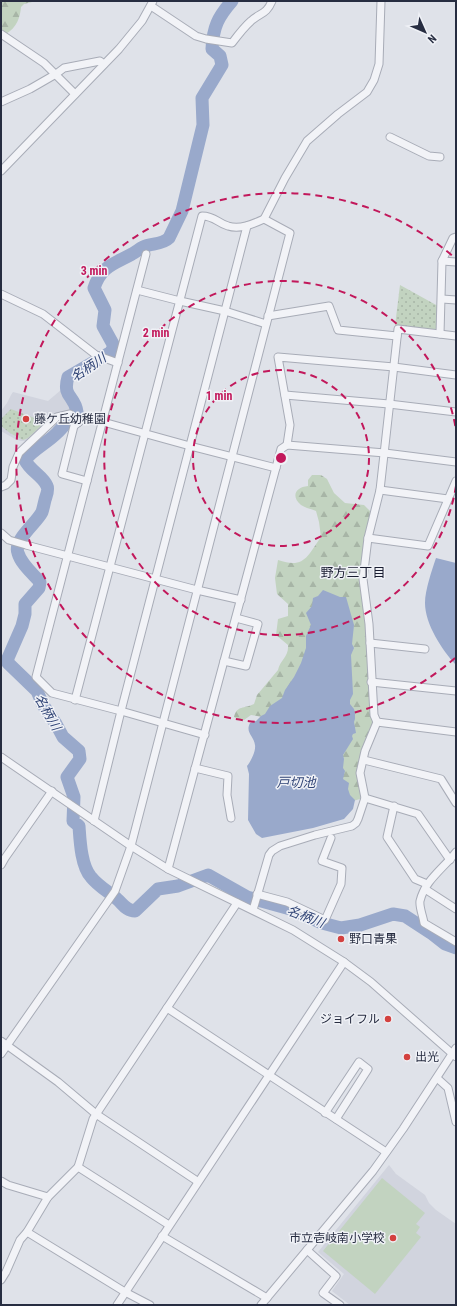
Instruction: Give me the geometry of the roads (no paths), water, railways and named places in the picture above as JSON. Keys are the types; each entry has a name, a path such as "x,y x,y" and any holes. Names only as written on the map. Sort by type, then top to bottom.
{"street":[{"path":"1,170 119,49 130,36 152,3 187,31 196,36 232,43 245,26 253,19 266,12 272,1"},
{"path":"75,700 202,216 210,216 228,226 247,226 264,219 307,141 338,114 367,92 374,80 379,64 381,1"},
{"path":"1,34 44,63 75,94"},
{"path":"1,102 56,74 64,68 100,61 104,64"},
{"path":"390,137 429,156 440,157"},
{"path":"1,1054 112,895 131,846 290,233 264,219"},
{"path":"94,821 247,226"},
{"path":"440,334 442,261 453,238 456,237"},
{"path":"146,254 36,677 52,694 122,711 204,735"},
{"path":"442,261 456,262"},
{"path":"137,290 180,302 225,311 266,324"},
{"path":"1,294 43,314 96,355 118,363"},
{"path":"442,299 456,300"},
{"path":"268,316 329,306 338,330 397,336"},
{"path":"253,910 272,851 280,846 315,835 352,826 358,819 364,798 360,773 365,751 377,722 374,715 370,643 363,579 368,538 380,490 398,329 456,336"},
{"path":"288,445 290,425 278,357 394,367 456,375"},
{"path":"285,396 389,404 456,412"},
{"path":"1,487 6,485 11,480 13,467 19,453 57,417 70,414 78,423"},
{"path":"87,481 62,474 74,426 85,417 276,468"},
{"path":"168,869 281,449 288,445 385,453 456,462"},
{"path":"368,538 428,546 456,481"},
{"path":"380,490 448,499"},
{"path":"1,533 9,540 20,544 241,600"},
{"path":"224,661 246,666 258,624 236,618"},
{"path":"370,643 424,649"},
{"path":"371,682 456,691"},
{"path":"377,722 456,732"},
{"path":"1,757 131,846 168,869 293,930 344,962 455,1053 373,1171 261,1305"},
{"path":"364,760 441,779 456,803"},
{"path":"195,768 228,776 227,795 231,818"},
{"path":"1,865 55,793"},
{"path":"364,798 418,814 450,860"},
{"path":"394,806 387,837 415,879 456,909"},
{"path":"257,894 287,902 325,920 341,884 342,868 322,861 331,838"},
{"path":"456,852 426,886 420,902 424,923 456,942"},
{"path":"1,1280 20,1240 27,1232 48,1197 78,1167 93,1119 96,1114 206,947 237,903"},
{"path":"117,1305 344,962"},
{"path":"167,1008 386,1152"},
{"path":"1,1041 58,1082 96,1114 198,1181"},
{"path":"325,1113 359,1062 368,1069 336,1120"},
{"path":"437,1078 448,1088 456,1122"},
{"path":"78,1167 169,1225"},
{"path":"1,1181 8,1185 48,1197"},
{"path":"27,1232 125,1292 150,1305"},
{"path":"162,1236 267,1298"},
{"path":"307,1250 336,1276 323,1293 340,1305"}],"water":[{"path":"436,558 456,563 456,665 445,652 435,636 426,611 426,592"},
{"name":"戸切池","path":"323,590 340,597 346,597 354,625 352,644 354,648 351,655 353,694 350,704 355,713 354,722 356,733 353,734 353,739 343,755 343,768 345,771 343,779 349,783 348,789 350,795 355,800 353,809 344,819 313,828 262,838 256,834 248,820 249,774 247,766 255,750 254,742 249,732 249,726 250,723 256,721 265,714 270,706 282,698 285,690 294,677 306,648 306,636 311,625 306,613 312,606 313,598 318,596"}],"waterway":[{"name":"名柄川","path":"232,1 223,12 215,28 212,49 220,56 222,65 202,98 203,125 182,211 169,238 160,243 143,247 109,266 100,275 94,288 105,310 103,326 114,346 111,352 68,377 68,393 76,406 77,412 53,437 25,460 27,464 43,479 48,488 42,512 22,537 17,548 22,561 40,582 39,588 25,604 25,614 22,626 8,658 8,663 37,691 43,705 63,737 79,751 80,759 67,777 74,797 73,821 79,826 83,860 88,872 94,880 127,909 135,911 158,889 178,886 208,875 247,897 294,910 322,923 341,928 360,925 393,914 405,916 445,944 456,948"}],"place":[{"name":"藤ケ丘幼稚園","path":"26,419"},
{"name":"野口青果","path":"341,939"},
{"name":"ジョイフル","path":"388,1019"},
{"name":"出光","path":"407,1057"},
{"name":"市立壱岐南小学校","path":"393,1238"}],"district":[{"name":"野方三丁目","path":"353,572"}]}
